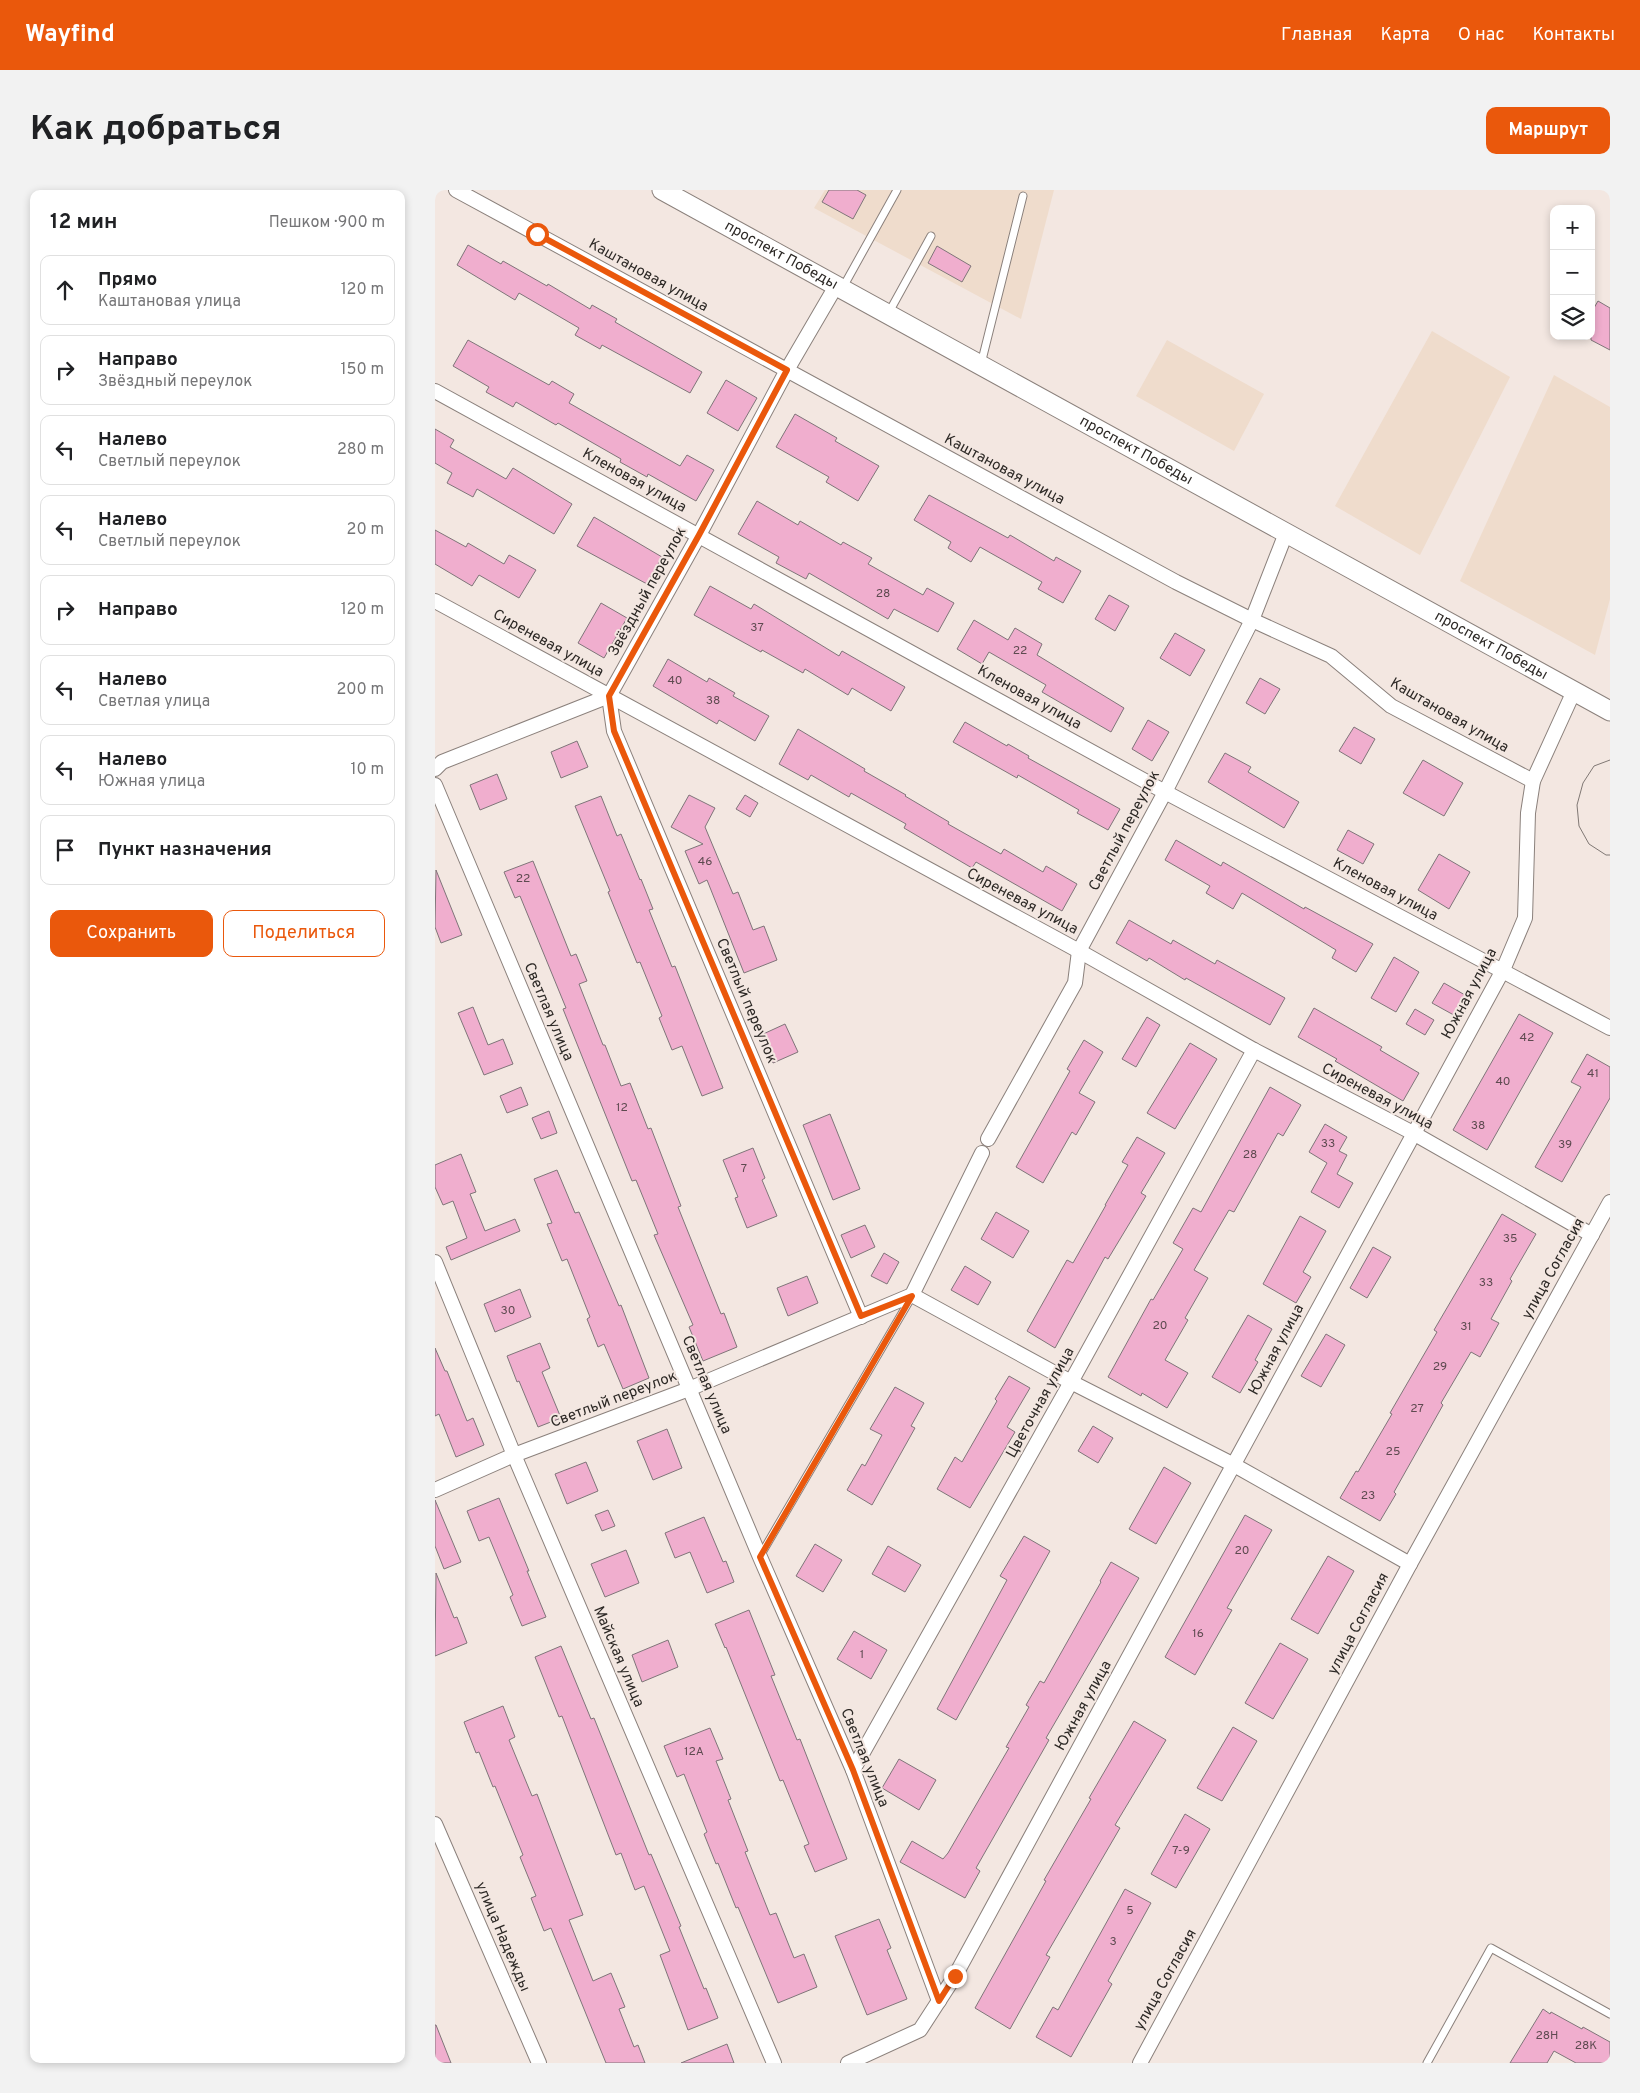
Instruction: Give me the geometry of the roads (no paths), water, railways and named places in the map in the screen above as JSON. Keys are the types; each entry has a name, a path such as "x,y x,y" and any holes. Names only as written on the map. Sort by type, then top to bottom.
{"main road":[{"name":"проспект Победы","path":"663,190 1610,711"}],"street":[{"name":"Каштановая улица","path":"456,190 1176,582 1252,620 1331,656 1391,706 1533,781"},
{"name":"Звёздный переулок","path":"609,696 699,535 787,370 839,288"},
{"name":"Кленовая улица","path":"435,391 1165,792 1610,1028"},
{"name":"Светлый переулок","path":"988,1139 1075,983 1079,951 1165,792 1252,620 1286,533"},
{"name":"Сиреневая улица","path":"435,601 1079,951 1254,1050 1413,1133 1592,1235"},
{"name":"Южная улица","path":"848,2063 920,2030 939,2001 969,1950 1503,970 1525,918 1528,813 1533,781 1574,691"},
{"name":"Светлый переулок","path":"609,696 614,731 861,1316"},
{"path":"435,769 442,762 609,696"},
{"name":"Светлая улица","path":"435,785 760,1557 853,1770 939,2001"},
{"name":"Цветочная улица","path":"853,1770 1071,1382 1254,1050"},
{"path":"982,1153 912,1296 1071,1382 1234,1465 1410,1564"},
{"name":"улица Согласия","path":"1140,2063 1410,1564 1610,1202"},
{"name":"Майская улица","path":"435,1262 514,1455 774,2063"},
{"name":"Светлый переулок","path":"435,1490 514,1455 689,1388 912,1296"},
{"name":"улица Надежды","path":"435,1824 539,2063"}],"lane":[{"path":"839,288 897,190"},
{"path":"981,364 1023,196"},
{"path":"887,314 931,236"},
{"path":"760,1557 912,1296"},
{"path":"1427,2063 1491,1948 1610,2014"}],"tram line":[{"path":"1610,760 1594,766 1583,783 1577,805 1579,826 1589,844 1606,855 1610,855"}]}
